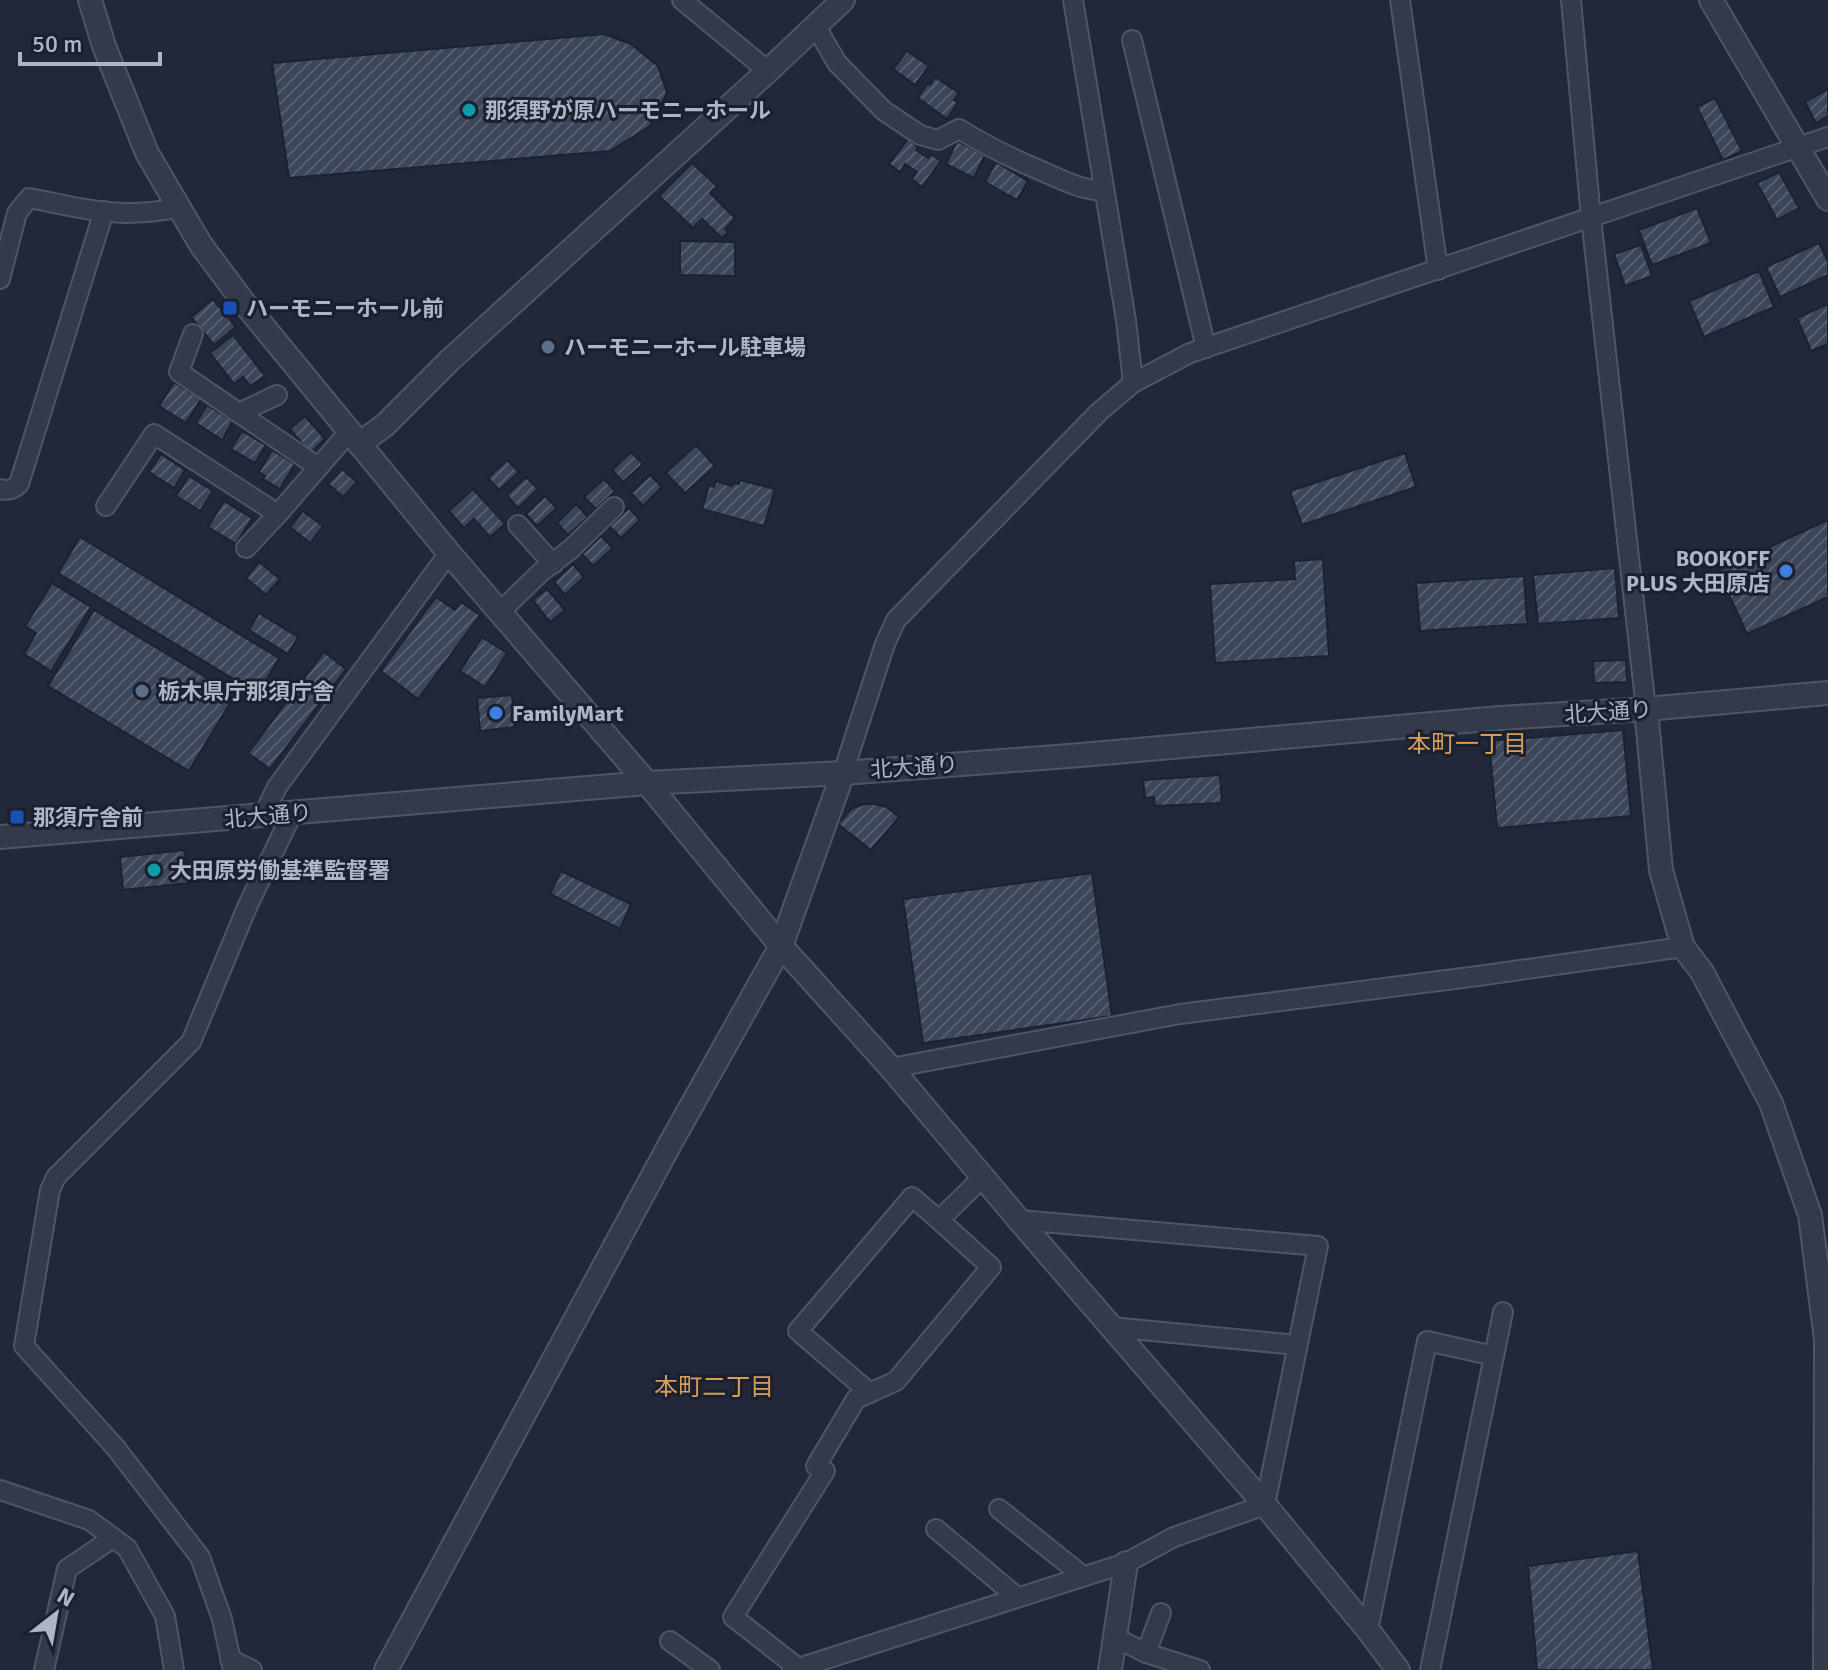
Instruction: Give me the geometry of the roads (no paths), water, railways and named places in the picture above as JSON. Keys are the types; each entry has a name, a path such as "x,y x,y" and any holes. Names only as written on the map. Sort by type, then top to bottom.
{"street":[{"path":"90,0 104,46 147,153 201,245 245,304 449,553 647,783 781,946 891,1068 1265,1505 1398,1670"},
{"path":"682,0 768,71"},
{"path":"246,548 318,467 354,438 385,425 449,361 843,0"},
{"path":"1073,0 1126,320 1133,383"},
{"path":"1400,0 1438,270"},
{"path":"1571,0 1591,218 1661,870 1683,947 1702,972 1771,1103 1810,1215 1827,1340 1825,1670"},
{"path":"1711,0 1828,199"},
{"path":"815,25 837,63 884,111 920,135 938,140 959,129 996,152 1089,190 1104,191"},
{"path":"1132,40 1206,348"},
{"path":"386,1670 670,1144 781,946 896,620 1099,412 1133,383 1190,353 1828,137"},
{"path":"0,279 17,213 29,198 126,214 178,208"},
{"path":"0,489 15,489 19,484 104,211"},
{"path":"193,334 179,372 318,467"},
{"path":"239,413 277,395"},
{"path":"106,506 154,434 278,514"},
{"path":"500,612 614,507"},
{"path":"518,525 553,564"},
{"path":"263,816 277,787 449,553"},
{"name":"北大通り","path":"0,837 647,783 843,773 1081,755 1828,693"},
{"path":"252,1670 232,1665 222,1619 200,1557 115,1447 24,1346 50,1190 56,1177 191,1042 248,905 292,814"},
{"path":"891,1068 1180,1014 1683,947"},
{"path":"939,1220 983,1177"},
{"path":"870,1393 798,1331 912,1197 991,1267 896,1381 870,1393 856,1399 816,1466 825,1471 733,1617 795,1669 1126,1563 1174,1537 1265,1505"},
{"path":"1019,1220 1318,1246 1265,1505"},
{"path":"1430,1670 1503,1312"},
{"path":"1111,1327 1297,1345"},
{"path":"1368,1630 1427,1341 1494,1356"},
{"path":"0,1490 89,1520 127,1548 165,1616 174,1670"},
{"path":"999,1509 1083,1576"},
{"path":"936,1529 1017,1597"},
{"path":"44,1670 67,1569 113,1538"},
{"path":"1110,1670 1126,1563"},
{"path":"1146,1653 1161,1613"},
{"path":"1114,1637 1146,1653 1200,1670"},
{"path":"670,1641 710,1670"}],"place":[{"name":"那須野が原ハーモニーホール","path":"469,110"},
{"name":"ハーモニーホール前","path":"230,308"},
{"name":"ハーモニーホール駐車場","path":"548,347"},
{"name":"BOOKOFF PLUS 大田原店","path":"1786,571"},
{"name":"栃木県庁那須庁舎","path":"142,691"},
{"name":"FamilyMart","path":"496,713"},
{"name":"那須庁舎前","path":"17,817"},
{"name":"大田原労働基準監督署","path":"154,870"}],"district":[{"name":"本町一丁目","path":"1467,744"},
{"name":"本町二丁目","path":"714,1387"}]}
